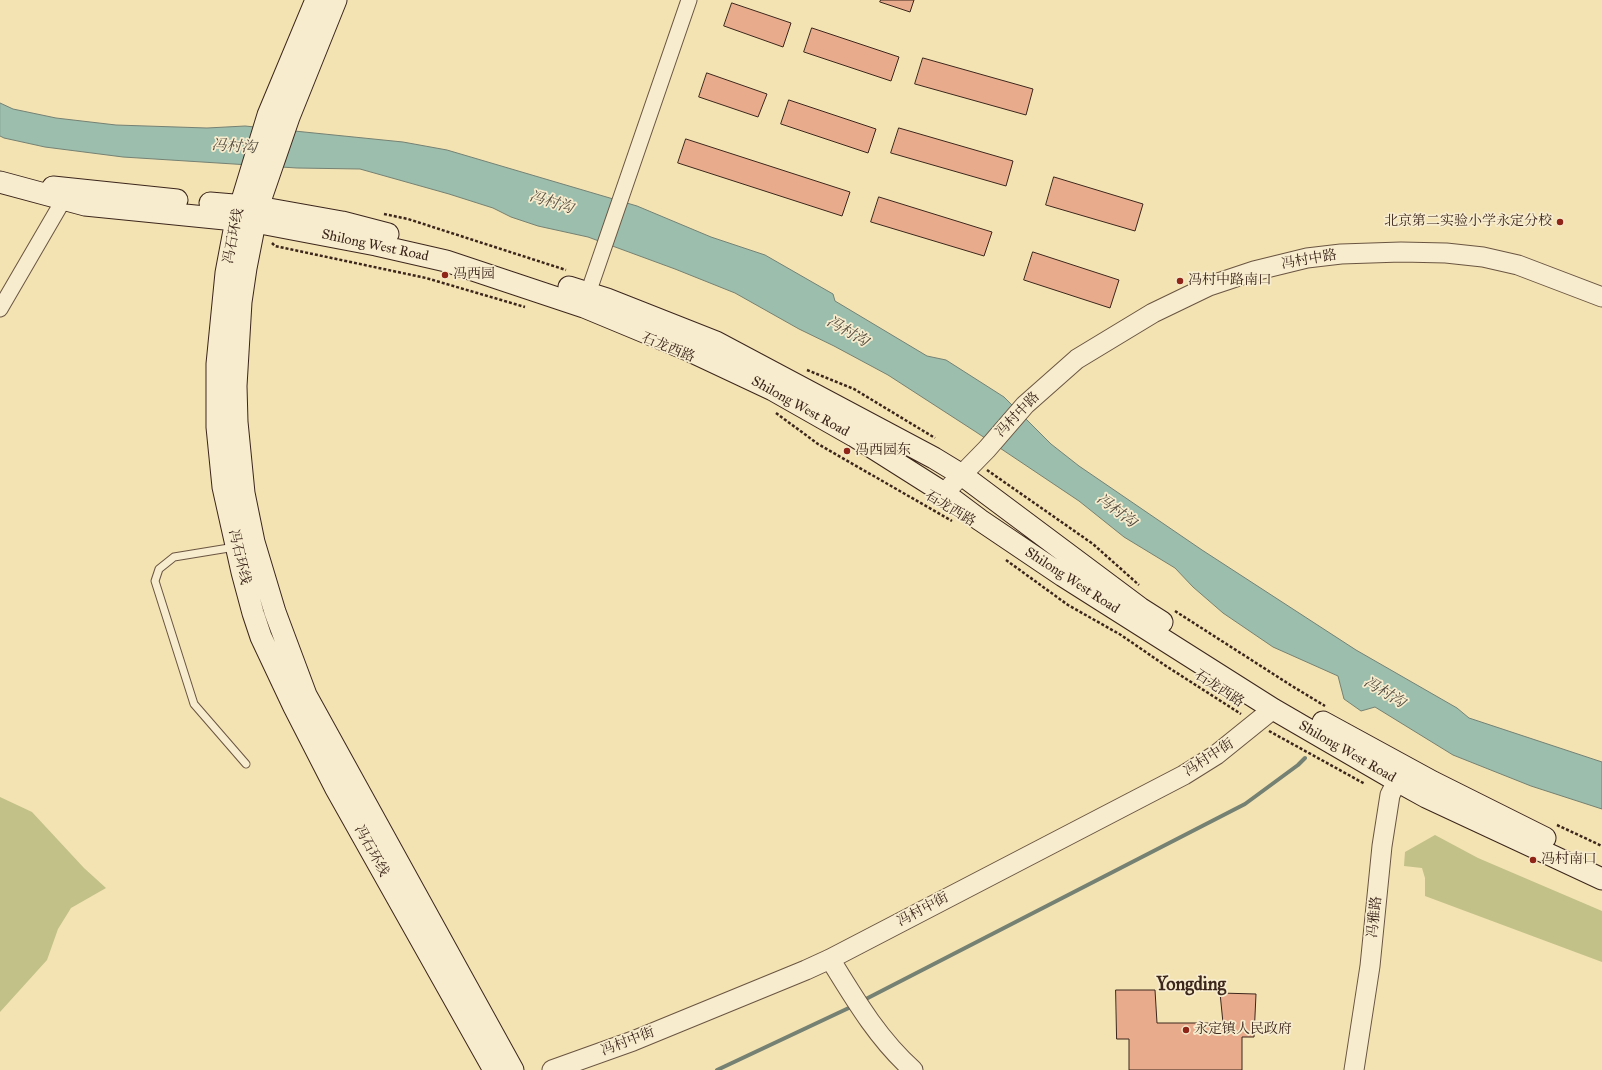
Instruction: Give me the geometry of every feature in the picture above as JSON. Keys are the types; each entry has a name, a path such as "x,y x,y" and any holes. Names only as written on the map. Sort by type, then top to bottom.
{"main road":[{"name":"冯石环线","path":"316,0 268,115 249,173 236,386 236,407 244,493 254,542 264,579 285,642 306,695 513,1070"},
{"name":"冯石环线","path":"336,0 288,117 271,172 247,213 226,273 217,364 217,408 222,474 236,547 249,601 259,631 302,724 335,787 494,1070"},
{"name":"Shilong West Road","path":"0,182 85,205 247,213"},
{"name":"Shilong West Road","path":"0,182 247,213 446,262 586,300 716,342 962,474 1140,608 1401,774 1426,797 1602,879"},
{"name":"Shilong West Road","path":"586,300 773,390 854,436 944,493 980,520 1063,576 1273,709 1401,774 1602,864"}],"street":[{"path":"586,300 688,0"},
{"path":"0,309 64,199"},
{"name":"冯村中路","path":"944,493 987,449 1025,405 1077,359 1153,313 1209,286 1254,271 1307,258 1341,254 1401,252 1446,253 1483,257 1518,265 1602,297"},
{"name":"冯村中街","path":"552,1070 633,1041 830,959 1184,775 1216,755 1273,709"},
{"name":"冯雅路","path":"1354,1070 1370,966 1382,846 1390,795 1401,774"},
{"path":"830,959 849,990 886,1043 913,1070"}],"lane":[{"path":"236,547 174,558 159,569 155,581 194,704 246,764"}],"path":[{"path":"271,241 275,246 426,278 528,308"},
{"name":"石龙西路","path":"771,409 818,444 959,526"},
{"name":"石龙西路","path":"1001,556 1068,605 1121,635 1255,724 1367,784"}],"shaded area":[{"path":"0,797 32,812 84,868 106,888 71,908 58,929 47,960 0,1012"},
{"path":"1435,835 1478,858 1602,911 1602,962 1425,896 1425,878 1422,868 1404,866 1405,852"}],"water":[{"name":"冯村沟","path":"0,103 13,109 56,118 116,125 207,128 245,126 403,142 447,150 637,206 711,237 765,255 833,294 835,301 927,356 946,360 1004,397 1051,444 1079,466 1202,550 1356,650 1457,708 1469,718 1602,762 1602,809 1531,786 1453,755 1375,707 1361,711 1344,699 1338,676 1273,647 1223,613 1193,587 1175,568 1124,537 1079,501 976,432 888,375 799,329 735,293 588,237 538,226 511,217 493,208 360,169 297,168 123,157 45,147 4,138 0,136"}],"building":[{"path":"881,0 914,0 910,12 880,2"},
{"path":"732,3 791,23 783,47 724,26"},
{"path":"812,28 899,57 891,81 804,52"},
{"path":"923,58 1033,89 1026,115 915,84"},
{"path":"707,73 767,94 758,117 699,97"},
{"path":"789,100 876,129 868,153 781,124"},
{"path":"899,128 1013,161 1006,186 891,153"},
{"path":"686,139 850,192 842,216 678,163"},
{"path":"1054,177 1143,204 1135,231 1046,205"},
{"path":"879,197 992,232 984,256 871,222"},
{"path":"1033,252 1119,280 1110,308 1024,280"},
{"name":"永定镇人民政府","path":"1116,990 1155,990 1157,1023 1223,1023 1220,993 1256,994 1254,1037 1242,1037 1242,1070 1129,1070 1129,1039 1117,1039"}],"waterway":[{"path":"862,1001 1245,804 1298,765 1305,758"},
{"path":"717,1070 853,1006"}],"place":[{"name":"北京第二实验小学永定分校","path":"1560,222"},
{"name":"冯西园","path":"445,275"},
{"name":"冯村中路南口","path":"1180,281"},
{"name":"冯西园东","path":"847,451"},
{"name":"冯村南口","path":"1533,860"},
{"name":"永定镇人民政府","path":"1186,1030"}],"district":[{"name":"Yongding","path":"1191,986"}]}
